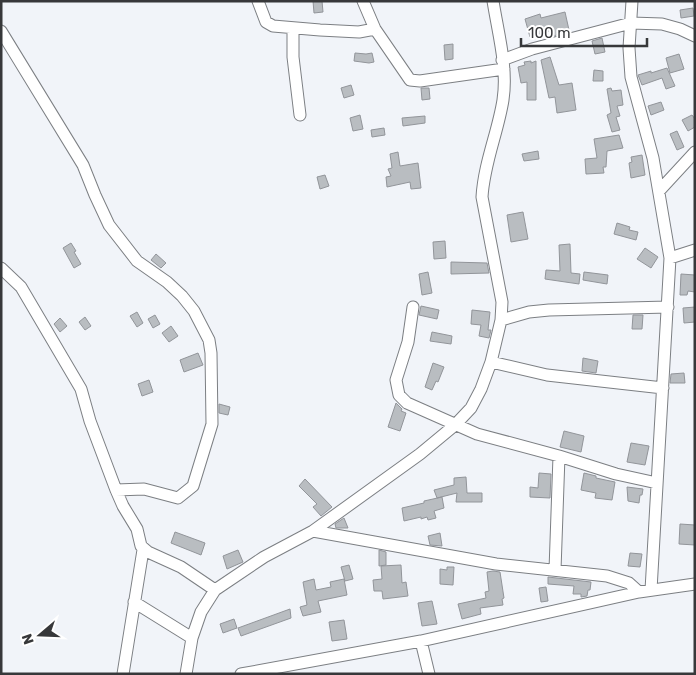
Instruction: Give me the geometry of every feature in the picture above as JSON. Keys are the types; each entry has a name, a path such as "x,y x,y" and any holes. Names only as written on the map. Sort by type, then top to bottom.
{"street":[{"path":"258,1 269,24 293,29 359,32 375,29"},
{"path":"363,1 375,29 408,79 413,82 503,64 552,44 631,23 662,24 695,36"},
{"path":"186,674 192,638 201,612 215,590 264,557 312,531 420,454 455,425 471,408 481,390 491,362 501,320 502,302 482,197 483,180 503,98 503,64 492,1"},
{"path":"632,1 629,48 631,77 652,158 670,258 651,590"},
{"path":"293,29 293,57 300,115"},
{"path":"1,31 82,165 109,225 137,261 167,282 182,296 194,312 209,340 211,353 212,424 193,486 178,498 144,489 116,490"},
{"path":"659,191 695,152"},
{"path":"670,258 695,250"},
{"path":"1,268 21,287 81,389 90,420 116,490 136,529 143,550 123,674"},
{"path":"413,307 408,342 396,380 399,395 407,403 477,434 559,456 616,474 657,483"},
{"path":"501,320 529,312 549,310 668,307"},
{"path":"491,362 547,375 663,388"},
{"path":"555,570 559,456"},
{"path":"312,531 496,564 607,576 630,584 639,592"},
{"path":"143,550 181,566 215,590"},
{"path":"240,674 421,641 639,592 695,584"},
{"path":"134,602 192,638"},
{"path":"421,641 429,674"},
{"path":"302,662 306,674"}],"building":[{"path":"313,1 322,1 323,12 314,13"},
{"path":"693,8 694,16 681,18 680,10"},
{"path":"565,12 569,30 554,36 552,30 530,37 525,19 540,14 541,18"},
{"path":"602,38 605,52 595,54 592,41"},
{"path":"453,44 453,59 445,60 444,45"},
{"path":"355,53 372,53 374,62 354,61"},
{"path":"679,54 684,69 670,73 666,58"},
{"path":"550,57 559,85 572,83 576,110 557,113 555,97 549,98 541,60"},
{"path":"531,61 531,63 536,61 536,100 527,100 527,82 521,83 518,67 525,65 524,62"},
{"path":"667,68 675,86 666,89 662,78 642,85 638,75"},
{"path":"594,70 603,71 603,81 593,81"},
{"path":"351,85 354,95 344,98 341,88"},
{"path":"421,88 429,88 430,99 422,100"},
{"path":"611,88 612,91 621,90 623,105 617,106 620,116 616,117 620,130 612,132 607,115 611,113 607,89"},
{"path":"661,102 664,110 651,115 648,106"},
{"path":"360,115 363,129 353,131 350,118"},
{"path":"692,115 695,119 695,127 688,131 682,120"},
{"path":"425,116 425,123 403,126 402,118"},
{"path":"384,128 385,135 372,137 371,130"},
{"path":"677,131 684,147 677,150 670,134"},
{"path":"619,135 623,148 607,151 606,167 603,167 604,173 586,174 585,159 597,158 594,139"},
{"path":"538,151 539,159 524,161 522,154"},
{"path":"398,152 400,166 418,163 421,188 411,189 410,182 387,187 386,177 391,176 388,169 392,168 390,154"},
{"path":"642,155 645,175 631,178 629,163 632,162 631,157"},
{"path":"325,175 329,186 320,189 317,177"},
{"path":"523,212 528,239 511,242 507,215"},
{"path":"617,223 630,227 629,230 638,232 636,240 614,234"},
{"path":"445,241 446,258 434,259 433,242"},
{"path":"71,243 81,264 74,268 63,248"},
{"path":"570,244 571,273 580,274 579,284 545,279 546,270 560,271 559,245"},
{"path":"645,248 658,257 651,268 637,259"},
{"path":"156,254 166,263 161,268 151,260"},
{"path":"451,262 487,263 489,273 451,274"},
{"path":"428,272 432,293 422,295 419,274"},
{"path":"584,272 608,275 607,284 583,280"},
{"path":"681,274 695,275 695,292 688,291 687,295 680,295"},
{"path":"421,306 439,310 437,319 419,315"},
{"path":"695,307 695,322 684,323 683,308"},
{"path":"472,310 490,312 488,330 491,330 489,338 479,336 481,325 471,324"},
{"path":"137,312 143,323 137,327 130,316"},
{"path":"155,315 160,324 153,328 148,319"},
{"path":"633,315 643,315 642,329 632,329"},
{"path":"85,317 91,326 85,330 79,322"},
{"path":"60,318 67,326 60,332 54,324"},
{"path":"171,326 178,336 169,342 162,333"},
{"path":"432,332 452,336 451,344 430,341"},
{"path":"198,353 203,365 184,372 180,360"},
{"path":"583,358 598,361 596,373 582,371"},
{"path":"433,363 444,367 438,382 436,381 432,390 425,387"},
{"path":"684,373 685,383 670,383 671,374"},
{"path":"149,380 153,392 142,396 138,384"},
{"path":"396,403 402,409 401,411 406,413 400,431 388,427"},
{"path":"219,404 230,407 228,415 219,413"},
{"path":"564,431 584,436 581,452 560,447"},
{"path":"631,443 649,446 645,465 627,462"},
{"path":"539,473 551,474 550,498 530,497 530,487 538,488"},
{"path":"584,473 615,482 612,500 595,498 596,493 581,490"},
{"path":"466,477 467,493 482,493 482,502 456,502 457,493 437,498 434,490 454,485 454,478"},
{"path":"305,479 332,507 321,516 313,507 317,504 299,486"},
{"path":"627,487 643,489 639,503 628,501"},
{"path":"442,497 444,508 434,511 436,518 428,520 427,517 421,519 421,517 404,521 402,508"},
{"path":"344,518 348,528 336,528 335,524"},
{"path":"680,524 695,525 695,545 679,544"},
{"path":"175,532 205,543 201,555 171,543"},
{"path":"440,533 442,546 430,545 428,536"},
{"path":"238,550 243,562 227,569 223,556"},
{"path":"379,550 386,552 386,565 379,566"},
{"path":"630,553 642,554 640,567 628,566"},
{"path":"349,565 353,579 345,581 341,567"},
{"path":"401,565 402,583 406,582 408,596 383,599 382,591 374,591 373,580 382,579 381,566"},
{"path":"447,567 454,567 453,585 440,584 440,569 447,570"},
{"path":"487,572 500,572 504,598 502,599 503,605 480,608 481,614 462,619 458,604 486,598 485,592 489,591"},
{"path":"548,577 591,582 590,590 588,590 587,596 581,597 581,594 573,594 574,586 548,584"},
{"path":"314,579 316,590 331,587 330,582 344,579 347,595 318,601 321,612 303,616 300,607 307,605 303,582"},
{"path":"546,587 548,601 541,602 539,588"},
{"path":"432,601 437,624 422,626 418,603"},
{"path":"290,609 291,618 241,636 238,628"},
{"path":"234,619 237,628 223,633 220,624"},
{"path":"344,620 347,639 332,641 329,622"}]}
